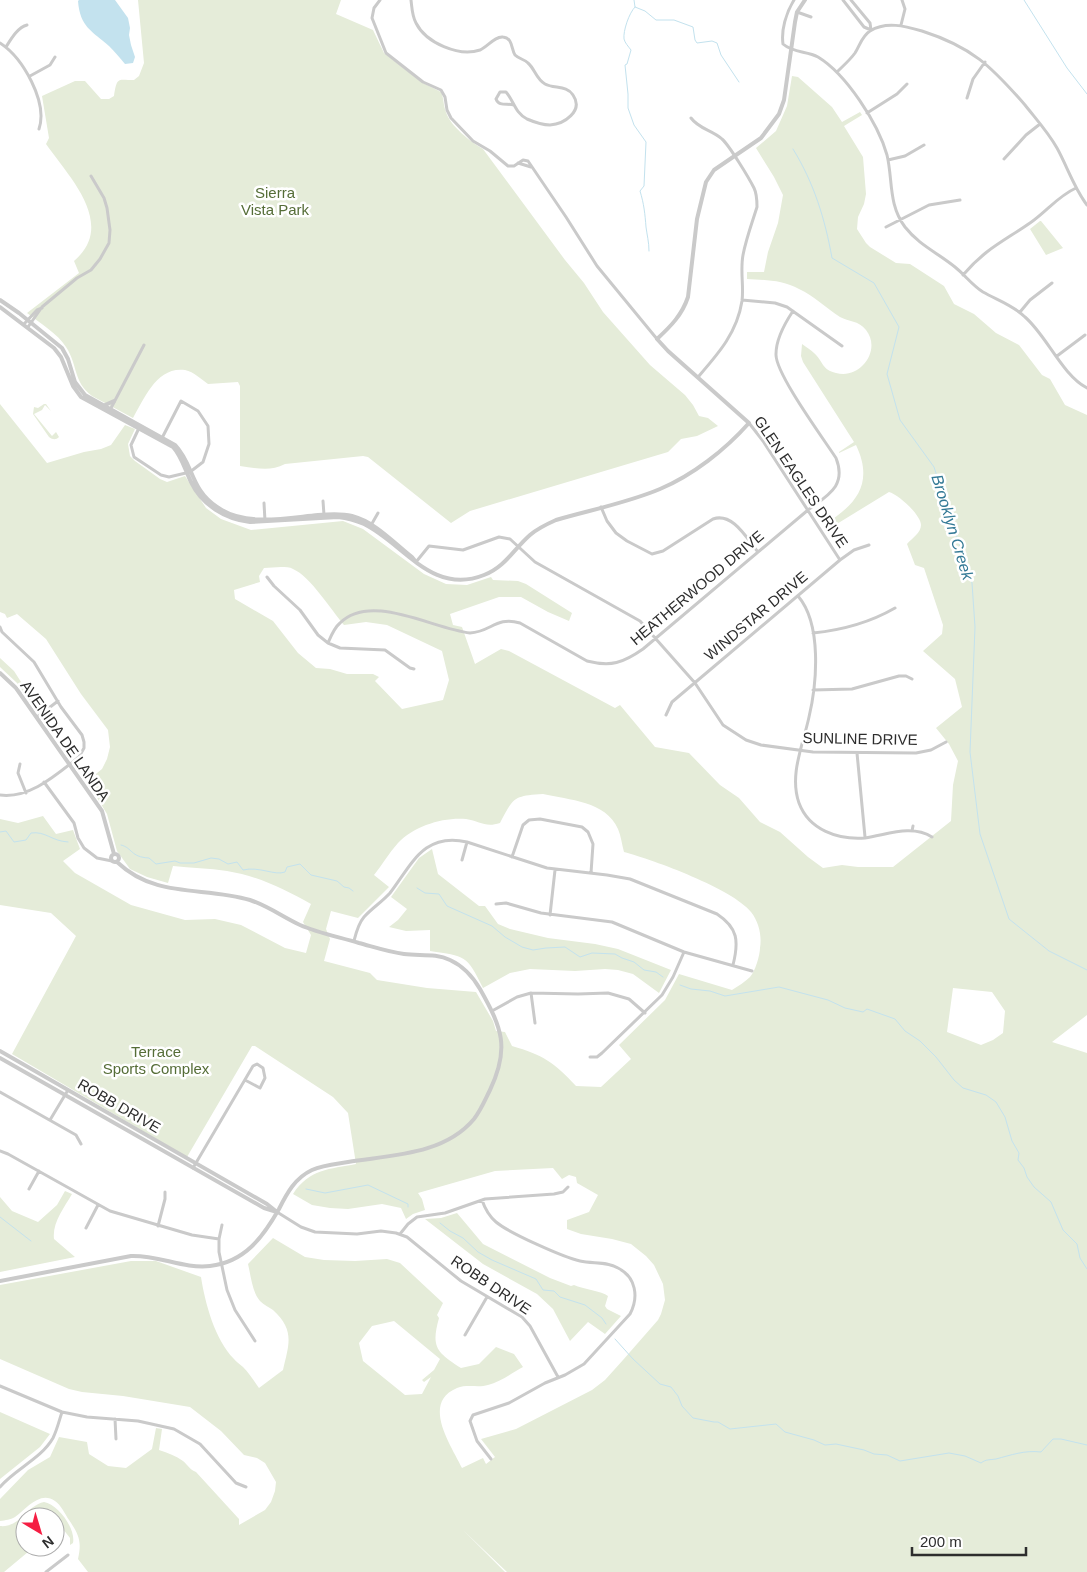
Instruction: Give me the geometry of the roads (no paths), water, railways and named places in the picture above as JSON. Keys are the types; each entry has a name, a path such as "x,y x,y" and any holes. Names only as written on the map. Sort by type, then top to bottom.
{"street":[{"path":"380,0 374,8 372,18 386,53 423,82 441,90 445,97 449,115 473,141 490,151 506,165 511,166 525,159 531,167"},
{"path":"411,0 416,23 423,33 432,40 454,50 468,52 485,48 500,37 506,38 511,42 515,55 529,63 539,79 551,86 568,90 576,102 575,110 570,117 560,123 549,125 537,123 524,117 518,112 514,105 506,92 500,92 497,95 496,99 501,104 514,105"},
{"path":"794,0 788,12 782,40 783,44 790,50 807,52 817,56 846,82 882,140 888,160 890,188 900,220 921,245 955,266 982,291 1020,312 1032,323 1070,374 1087,388"},
{"path":"657,339 677,320 684,309 688,297 694,238 706,182 714,170 761,138 779,114 784,100 790,50 798,12 806,0"},
{"path":"843,0 864,27 871,31"},
{"path":"852,0 870,23 871,31"},
{"path":"901,26 904,9 902,0"},
{"path":"798,12 811,17"},
{"path":"6,47 20,28 23,25 27,25"},
{"path":"837,72 854,54 865,36 881,26 901,26 943,38 963,48 985,62 1040,124 1057,148 1076,188 1087,205"},
{"path":"0,43 18,60 30,76 38,99 41,118 39,129"},
{"path":"30,76 50,65 55,57"},
{"path":"967,98 973,79 985,62"},
{"path":"866,113 897,94 907,84"},
{"path":"691,118 700,128 723,140 755,189 757,200 757,207 743,255 741,273 742,300 734,330 726,345 698,377"},
{"path":"1004,159 1026,135 1040,124"},
{"path":"888,160 904,156 924,145"},
{"path":"518,163 531,167"},
{"name":"GLEN EAGLES DRIVE","path":"531,167 597,266 657,339 749,423 763,441 840,560"},
{"path":"26,326 42,307 77,278 91,270 109,243 110,230 107,208 104,198 91,176"},
{"path":"963,275 982,254 1031,223 1067,192 1076,188"},
{"path":"886,227 929,205 960,200"},
{"path":"1020,312 1030,300 1052,282"},
{"path":"0,300 30,321 62,348 68,359 73,378 80,391 88,398 162,439"},
{"path":"742,300 775,303 793,311 842,346"},
{"path":"0,307 57,351 79,394 88,401 162,439 176,451 198,494 215,510 242,522 324,516 358,521 370,526 409,559 431,572 453,579 469,579 497,569 531,534 556,520 648,493 675,481 720,451 749,423"},
{"name":"HEATHERWOOD DRIVE","path":"328,643 340,622 355,614 372,610 470,633 482,631 498,622 513,621 520,623 587,661 607,664 630,659 808,510 833,492 838,480 839,468 836,458 778,366 777,347 783,328 793,311"},
{"path":"1057,356 1084,335"},
{"path":"109,411 144,344"},
{"path":"103,405 108,405 114,401"},
{"path":"140,428 130,445 132,453 136,460 165,477 188,472 203,462 209,432 206,420 198,411 181,401 162,439"},
{"path":"323,501 324,516"},
{"path":"264,502 265,520"},
{"path":"601,507 607,521 616,533 648,552 656,554 664,551 713,519 720,517 732,522 758,552"},
{"path":"370,526 378,513"},
{"path":"416,562 429,546 462,550 502,537 510,539 520,547"},
{"name":"WINDSTAR DRIVE","path":"666,715 672,702 840,560 854,550 869,545"},
{"name":"SUNLINE DRIVE","path":"520,547 535,562 634,616 646,626 695,683 719,720 738,736 761,745 813,752 924,752 946,742"},
{"path":"267,577 300,610 318,635 328,643 340,648 376,648 384,650 414,669"},
{"path":"798,596 808,610 813,633 815,659 814,690 797,769 796,789 799,803 806,816 816,826 828,833 842,837 865,838 893,832 912,831 932,837"},
{"path":"813,633 855,626 895,608"},
{"path":"0,627 2,632 34,662 58,702 82,735 85,744 81,755 26,793 11,796 0,795"},
{"name":"AVENIDA DE LANDA","path":"0,673 16,688 102,811 114,854 119,857 118,862"},
{"path":"814,690 852,689 900,676 912,679"},
{"path":"36,718 58,702"},
{"path":"924,752 926,757"},
{"path":"857,753 865,838"},
{"path":"20,764 18,773 26,793"},
{"path":"44,782 74,823 78,838 84,848 97,858 112,861 111,857 114,854"},
{"path":"512,857 521,828 526,822 538,818 582,827 591,835 593,844 591,873"},
{"path":"912,831 913,826"},
{"path":"354,941 364,916 384,900 417,855 428,847 441,842 456,840 468,842 555,870 630,879 717,914 727,920 737,942 733,965"},
{"path":"462,860 468,842"},
{"name":"AVENIDA DE LANDA","path":"112,861 118,862 133,875 145,881 176,889 223,894 250,900 270,908 302,926 399,954 439,956 452,960 469,973 480,988 492,1011 501,1036 500,1064 495,1080 474,1118 462,1131 448,1140 426,1149 324,1166 312,1170 294,1184 265,1232 255,1244 241,1256 223,1264"},
{"path":"550,915 555,870"},
{"path":"496,904 506,903 550,915 612,922 684,952 752,971"},
{"path":"590,1057 602,1053 662,995 673,978 684,952"},
{"path":"492,1011 517,997 531,993 615,994 635,1002 646,1012"},
{"path":"531,993 535,1023"},
{"name":"ROBB DRIVE","path":"0,1051 197,1163 267,1204 301,1227 315,1232 362,1234 381,1231 400,1234 415,1243 461,1282 519,1315 528,1323 558,1377"},
{"name":"ROBB DRIVE","path":"0,1058 264,1208 277,1212"},
{"path":"193,1168 253,1066 257,1064 263,1068 266,1078 260,1088 245,1080"},
{"path":"50,1120 68,1090"},
{"path":"0,1092 76,1135 81,1144"},
{"path":"0,1151 116,1214 192,1236 219,1239"},
{"path":"29,1189 39,1171"},
{"path":"400,1234 417,1217 444,1213 494,1197 554,1194 562,1192 568,1187"},
{"path":"158,1226 165,1192"},
{"path":"482,1200 484,1207 492,1218 507,1229 568,1257 584,1262 613,1265 627,1275 635,1291 634,1306 630,1314 584,1364 545,1382 509,1403 477,1412 471,1417 471,1424 477,1441 491,1459"},
{"path":"86,1228 98,1205"},
{"path":"222,1225 219,1252 226,1285 233,1306 255,1341"},
{"path":"0,1281 132,1256 150,1256 196,1266 223,1264"},
{"path":"465,1336 487,1297"},
{"path":"0,1386 62,1412 80,1416 154,1423 179,1431 205,1449 236,1483 246,1487"},
{"path":"0,1487 9,1477 40,1454 50,1443 56,1433 62,1412"},
{"path":"115,1419 116,1439"},
{"path":"46,1572 68,1555"}],"water":[{"path":"79,0 115,0 128,18 129,35 135,57 133,63 125,64 109,46 88,28 81,17"}],"waterway":[{"path":"634,0 635,7 645,11 656,20 674,20 693,27 697,43 712,41 717,43 721,55 739,82"},
{"path":"1024,0 1067,68 1087,94"},
{"path":"635,7 624,31 624,40 631,50 625,65 628,108 634,125 646,142 644,186 640,191 649,251"},
{"name":"Brooklyn Creek","path":"793,149 813,188 826,229 832,258 874,283 899,327 887,374 900,420 934,467 972,583 975,627 970,752 980,834 1009,919 1049,951 1087,970"},
{"path":"0,832 6,831 14,842 26,840 31,833 68,842"},
{"path":"121,845 138,856 149,858 156,864 175,861 194,863 211,858 219,859 228,864 237,862 243,870 255,869 276,873 285,872 287,867 300,864 311,875 337,881 353,891"},
{"path":"417,888 425,893 439,894 447,906 492,926 505,937 522,947 533,950 565,947 580,957 592,953 615,954 634,962 644,970 656,972 663,977"},
{"path":"680,985 725,996 779,987 828,1000 845,1008 863,1012 867,1009 895,1019 905,1031 920,1041 936,1057 954,1080 963,1088 986,1095 996,1102 1005,1117 1012,1141 1019,1153 1018,1160 1024,1168 1027,1177 1034,1187 1051,1202 1063,1230 1077,1244 1080,1258 1087,1269"},
{"path":"306,1189 325,1193 368,1185 408,1204 408,1207"},
{"path":"0,1217 31,1241"},
{"path":"440,1223 463,1238 478,1252 536,1279 543,1290 554,1291 560,1297 585,1305 602,1318 606,1324"},
{"path":"615,1339 660,1384 671,1387 678,1396 682,1406 693,1418 718,1422 730,1429 776,1424 785,1432 825,1445 836,1444 874,1454 887,1455 900,1461 949,1453 965,1456 981,1463 986,1460 1018,1453 1041,1452 1053,1439 1087,1445"}],"park label":[{"name":"Sierra Vista Park","path":"275,202"},
{"name":"Terrace Sports Complex","path":"156,1060"}]}
